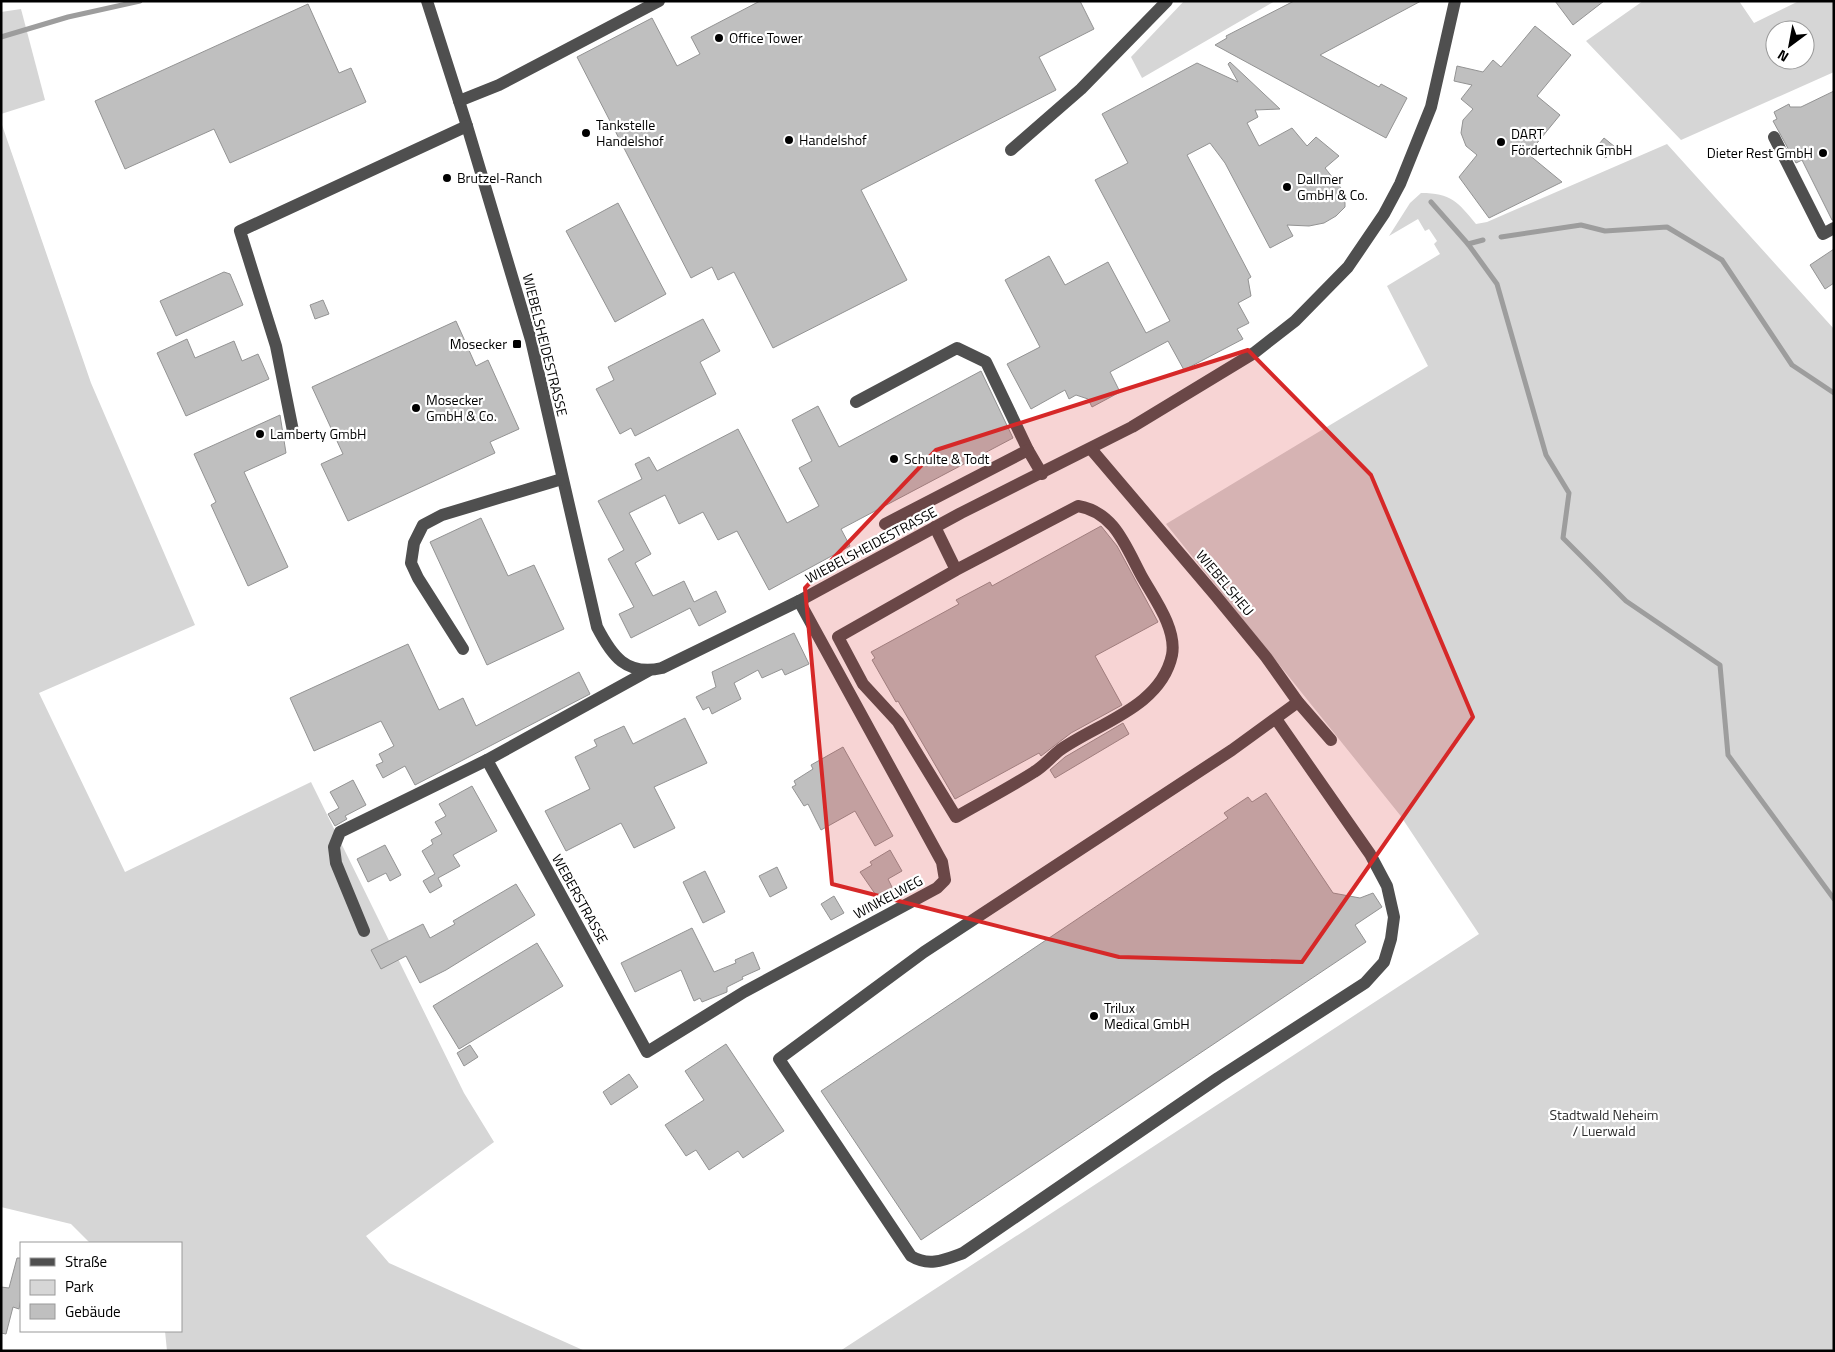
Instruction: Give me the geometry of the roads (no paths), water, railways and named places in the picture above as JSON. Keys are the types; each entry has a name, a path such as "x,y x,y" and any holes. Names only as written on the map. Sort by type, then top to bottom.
{"street":[{"name":"WIEBELSHEIDESTRASSE","path":"427,1 468,126 531,340 597,627 610,653 630,667 648,672 662,668 799,601 935,527 1091,449 1171,404 1254,353 1296,321 1348,267 1384,214 1400,184 1421,136 1438,82 1455,1"},
{"path":"459,101 499,86 659,1"},
{"path":"1011,150 1081,89 1166,1"},
{"path":"293,431 276,346 240,231 468,126"},
{"path":"1774,137 1823,234 1834,228"},
{"path":"856,402 958,348 986,362 1028,450 1042,474"},
{"name":"WIEBELSHEU","path":"1091,449 1266,657 1298,702 1331,740"},
{"path":"885,524 1028,450"},
{"path":"463,649 418,578 411,562 414,543 423,525 442,515 562,479"},
{"path":"1078,506 1092,508 1114,526 1164,618 1171,636 1172,654 1166,671 1156,687 1142,701 1059,751 1035,772 956,818 898,722 863,684 838,636 956,570 1078,506"},
{"path":"935,527 956,570"},
{"name":"WINKELWEG","path":"648,1052 744,992 937,888 945,880 942,862 799,601"},
{"path":"364,930 336,863 334,847 340,832 487,760 648,672"},
{"path":"1276,719 1370,854 1387,886 1394,917 1392,939 1384,962 1365,983 1218,1078 963,1253 936,1262 919,1262 910,1256 779,1059 924,952 1276,719 1298,702"},
{"name":"WEBERSTRASSE","path":"487,760 648,1052"}],"waterway":[{"path":"1,37 68,17 140,1"},
{"path":"1431,202 1468,244 1497,284 1546,455 1569,493 1563,538 1626,601 1720,665 1728,755 1834,899"},
{"path":"1501,237 1581,225 1605,231 1667,227 1722,260 1792,365 1834,393"},
{"path":"1468,244 1483,240"}],"place":[{"name":"Office Tower","path":"719,38"},
{"name":"Tankstelle Handelshof","path":"586,133"},
{"name":"Handelshof","path":"789,140"},
{"name":"DART Fördertechnik GmbH","path":"1501,142"},
{"name":"Dieter Rest GmbH","path":"1823,153"},
{"name":"Brutzel-Ranch","path":"447,178"},
{"name":"Dallmer GmbH & Co.","path":"1287,187"},
{"name":"Mosecker","path":"517,344"},
{"name":"Mosecker GmbH & Co.","path":"416,408"},
{"name":"Lamberty GmbH","path":"260,434"},
{"name":"Schulte & Todt","path":"894,459"},
{"name":"Trilux Medical GmbH","path":"1094,1016"}],"park label":[{"name":"Stadtwald Neheim / Luerwald","path":"1604,1124"}]}
